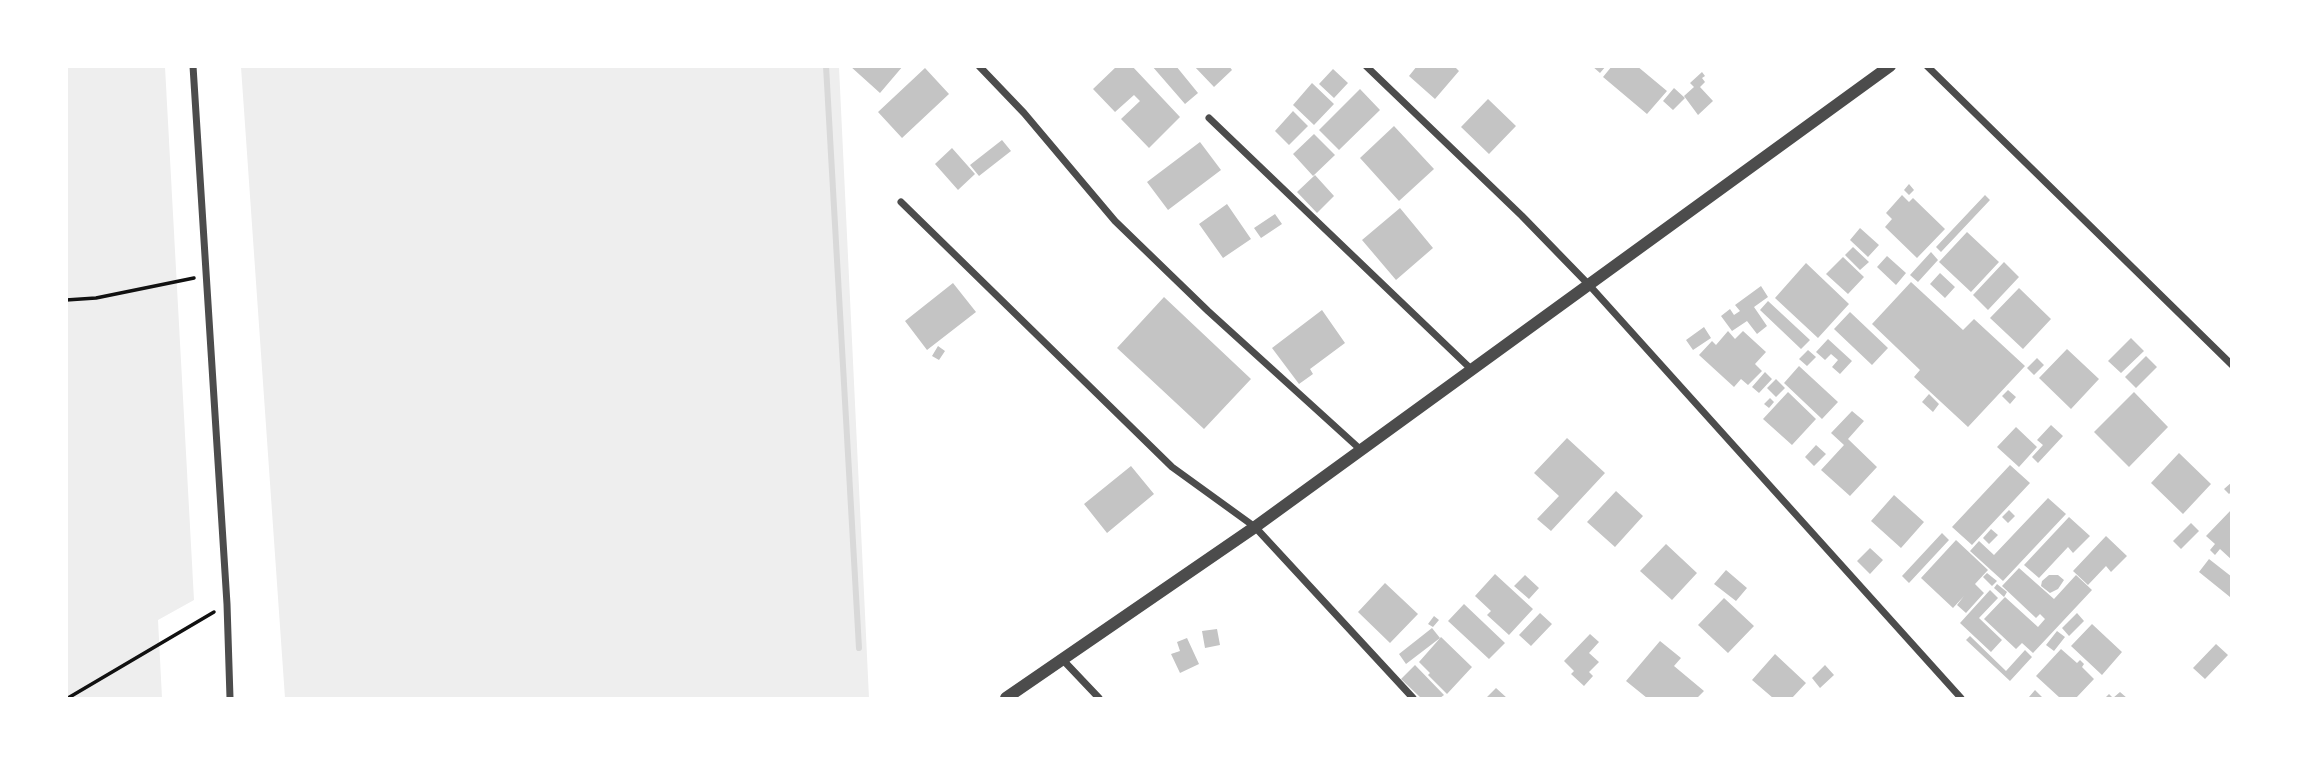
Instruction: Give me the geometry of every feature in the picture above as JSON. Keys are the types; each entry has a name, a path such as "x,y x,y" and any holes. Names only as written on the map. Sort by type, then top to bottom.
{"street":[{"path":"193,66 227,604 230,698"},
{"path":"979,66 1024,113 1115,221 1208,311 1361,450"},
{"path":"1366,66 1590,285 1961,698"},
{"path":"1006,698 1255,527 1890,66"},
{"path":"1927,66 2231,365"},
{"path":"1209,118 1471,369"},
{"path":"901,202 1172,467 1255,527 1413,698"},
{"path":"1062,659 1099,698"}],"path":[{"path":"66,300 96,299 206,276"},
{"path":"68,698 227,604"}],"shaded area":[{"path":"66,67 165,67 194,600 158,620 162,698 67,698"},
{"path":"241,67 839,67 869,698 285,698"}],"building":[{"path":"850,66 903,66 880,93"},
{"path":"1117,66 1132,66 1180,117 1149,148 1121,119 1140,101 1134,95 1115,112 1093,89"},
{"path":"1152,66 1176,66 1198,93 1185,104"},
{"path":"1194,66 1229,66 1232,70 1214,87"},
{"path":"1417,66 1454,66 1459,71 1435,99 1409,76"},
{"path":"1592,66 1606,66 1600,73"},
{"path":"1612,66 1637,66 1667,91 1647,114 1603,77"},
{"path":"925,68 949,94 902,138 878,112"},
{"path":"1333,69 1348,83 1334,98 1319,84"},
{"path":"1702,72 1705,82 1700,87 1713,101 1698,115 1684,96 1694,87 1690,83"},
{"path":"1312,83 1334,104 1314,125 1293,105"},
{"path":"1674,88 1685,98 1673,110 1663,101"},
{"path":"1360,89 1380,110 1339,150 1319,130"},
{"path":"1488,99 1516,126 1489,154 1461,127"},
{"path":"1293,111 1308,126 1289,145 1275,131"},
{"path":"1394,126 1434,169 1399,201 1360,158"},
{"path":"1314,134 1335,155 1313,176 1293,154"},
{"path":"1002,140 1011,151 979,176 970,165"},
{"path":"1200,142 1221,170 1168,210 1147,182"},
{"path":"952,148 975,174 958,190 935,164"},
{"path":"1315,175 1334,196 1317,213 1297,192"},
{"path":"1909,184 1914,190 1909,195 1904,190"},
{"path":"1902,195 1909,202 1913,198 1945,229 1917,258 1885,227 1892,219 1886,213"},
{"path":"1985,195 1990,200 1941,252 1936,247"},
{"path":"1227,204 1251,239 1223,258 1199,224"},
{"path":"1400,208 1433,248 1396,280 1362,240"},
{"path":"1275,214 1282,224 1261,238 1254,228"},
{"path":"1860,228 1879,245 1868,257 1850,240"},
{"path":"1967,232 1999,262 1971,292 1939,262"},
{"path":"1853,247 1869,262 1860,270 1845,255"},
{"path":"1931,252 1938,260 1918,282 1910,275"},
{"path":"1887,256 1906,273 1896,285 1877,267"},
{"path":"1843,257 1864,277 1848,294 1826,274"},
{"path":"2004,262 2019,277 1988,310 1973,295"},
{"path":"1806,263 1849,304 1818,338 1775,298"},
{"path":"1940,273 1955,287 1945,298 1930,284"},
{"path":"1911,282 1963,330 1974,319 2025,366 1968,427 1914,377 1920,370 1872,324"},
{"path":"953,283 976,312 927,350 905,321"},
{"path":"1761,286 1768,297 1754,307 1767,326 1757,334 1747,321 1732,331 1721,316 1730,309 1734,315 1740,311 1735,305"},
{"path":"2019,288 2051,319 2023,349 1990,318"},
{"path":"1164,297 1251,379 1204,429 1117,348"},
{"path":"1768,301 1810,340 1801,349 1760,310"},
{"path":"1322,310 1345,343 1310,369 1313,374 1299,384 1272,348"},
{"path":"1850,312 1888,348 1872,365 1834,329"},
{"path":"1704,327 1711,338 1693,350 1686,340"},
{"path":"1728,331 1735,339 1743,331 1766,352 1755,364 1762,371 1748,385 1741,379 1734,387 1699,355 1712,341 1716,345"},
{"path":"2131,338 2144,351 2121,373 2108,361"},
{"path":"1828,339 1852,361 1840,374 1832,367 1838,360 1831,354 1825,360 1816,352"},
{"path":"938,346 945,351 939,360 932,356"},
{"path":"2067,349 2099,379 2071,409 2039,378"},
{"path":"1808,350 1816,357 1807,366 1799,359"},
{"path":"2146,356 2157,367 2136,388 2125,377"},
{"path":"2037,358 2044,365 2034,375 2027,368"},
{"path":"1799,366 1838,402 1822,419 1784,383"},
{"path":"1765,372 1772,379 1759,393 1752,387"},
{"path":"1776,379 1785,388 1776,397 1767,388"},
{"path":"2008,390 2016,397 2010,404 2002,396"},
{"path":"1788,392 1816,419 1792,445 1763,419"},
{"path":"2134,392 2168,427 2129,467 2094,432"},
{"path":"1929,394 1939,404 1933,412 1922,402"},
{"path":"1770,398 1774,402 1769,408 1764,404"},
{"path":"1852,411 1864,421 1848,439 1877,467 1850,496 1821,470 1844,445 1831,433"},
{"path":"2051,425 2063,436 2038,463 2032,457 2043,445 2037,440"},
{"path":"2016,427 2037,447 2019,467 1997,447"},
{"path":"1567,438 1605,473 1551,531 1537,519 1559,496 1534,473"},
{"path":"1816,445 1826,454 1814,466 1805,457"},
{"path":"2179,453 2211,484 2183,514 2151,483"},
{"path":"2010,465 2030,483 1972,545 1952,527"},
{"path":"1131,466 1154,494 1107,533 1084,504"},
{"path":"2232,482 2232,491 2229,494 2224,489"},
{"path":"1616,491 1643,516 1615,547 1587,522"},
{"path":"1894,495 1924,522 1901,548 1871,521"},
{"path":"2048,498 2066,514 2003,581 1970,551 1979,541 1994,555"},
{"path":"2232,509 2232,560 2220,549 2215,555 2210,550 2215,544 2206,536"},
{"path":"2009,510 2015,516 2008,523 2002,517"},
{"path":"2069,517 2090,536 2073,553 2068,547 2039,578 2024,565"},
{"path":"2191,523 2199,531 2181,549 2173,541"},
{"path":"1991,529 1998,535 1989,544 1983,538"},
{"path":"1942,533 1949,540 1909,583 1902,576"},
{"path":"2106,536 2127,556 2111,572 2106,566 2088,585 2073,571"},
{"path":"1956,540 1988,570 1975,584 1984,593 1966,613 1957,605 1964,596 1953,608 1921,578"},
{"path":"1666,544 1697,573 1672,600 1640,571"},
{"path":"1870,548 1883,560 1870,574 1857,561"},
{"path":"2209,559 2232,577 2230,597 2199,572"},
{"path":"2019,568 2054,599 2076,575 2092,590 2033,653 2022,643 2016,649 1984,619 2005,597 2038,627 2045,619 2040,614 2036,618 2002,586"},
{"path":"1726,570 1747,588 1736,601 1714,584"},
{"path":"1987,573 1997,581 1992,586 1983,577"},
{"path":"1495,574 1533,609 1509,635 1487,615 1491,611 1475,596"},
{"path":"1525,575 1539,588 1529,599 1514,586"},
{"path":"2049,575 2058,575 2064,580 2058,589 2050,593 2041,586 2042,581"},
{"path":"1385,583 1418,614 1390,643 1358,612"},
{"path":"1997,584 2007,592 2004,597 1994,588"},
{"path":"1990,590 1998,598 1979,618 2002,640 1991,652 1960,623"},
{"path":"1724,598 1754,626 1728,653 1698,625"},
{"path":"1464,604 1505,643 1489,659 1448,621"},
{"path":"1540,613 1552,624 1531,646 1519,635"},
{"path":"2077,613 2084,621 2069,636 2062,628"},
{"path":"1434,616 1439,620 1433,627 1428,624"},
{"path":"2092,624 2122,652 2102,675 2071,646"},
{"path":"1432,628 1440,638 1406,664 1399,654"},
{"path":"1217,629 1220,645 1205,648 1202,631"},
{"path":"2057,631 2065,637 2054,651 2046,645"},
{"path":"1590,634 1599,642 1589,653 1599,662 1589,672 1593,676 1584,686 1571,674 1574,671 1564,661"},
{"path":"1970,636 2006,671 2025,650 2032,657 2010,681 1966,640"},
{"path":"1441,637 1472,667 1447,694 1419,662"},
{"path":"1187,638 1199,664 1180,673 1171,654 1180,651 1177,642"},
{"path":"1660,641 1681,658 1674,666 1704,691 1697,698 1647,698 1626,681"},
{"path":"2216,644 2228,655 2205,679 2193,668"},
{"path":"2061,649 2077,663 2080,660 2084,664 2082,667 2094,679 2076,698 2060,698 2036,676"},
{"path":"1775,654 1806,683 1792,698 1773,698 1752,680"},
{"path":"1415,665 1444,695 1440,698 1421,698 1401,679"},
{"path":"1825,665 1834,675 1820,688 1812,678"},
{"path":"1496,688 1507,698 1486,698"},
{"path":"2035,690 2042,697 2029,697"},
{"path":"2120,692 2127,698 2113,698"}],"waterway":[{"path":"826,66 859,648"}]}
